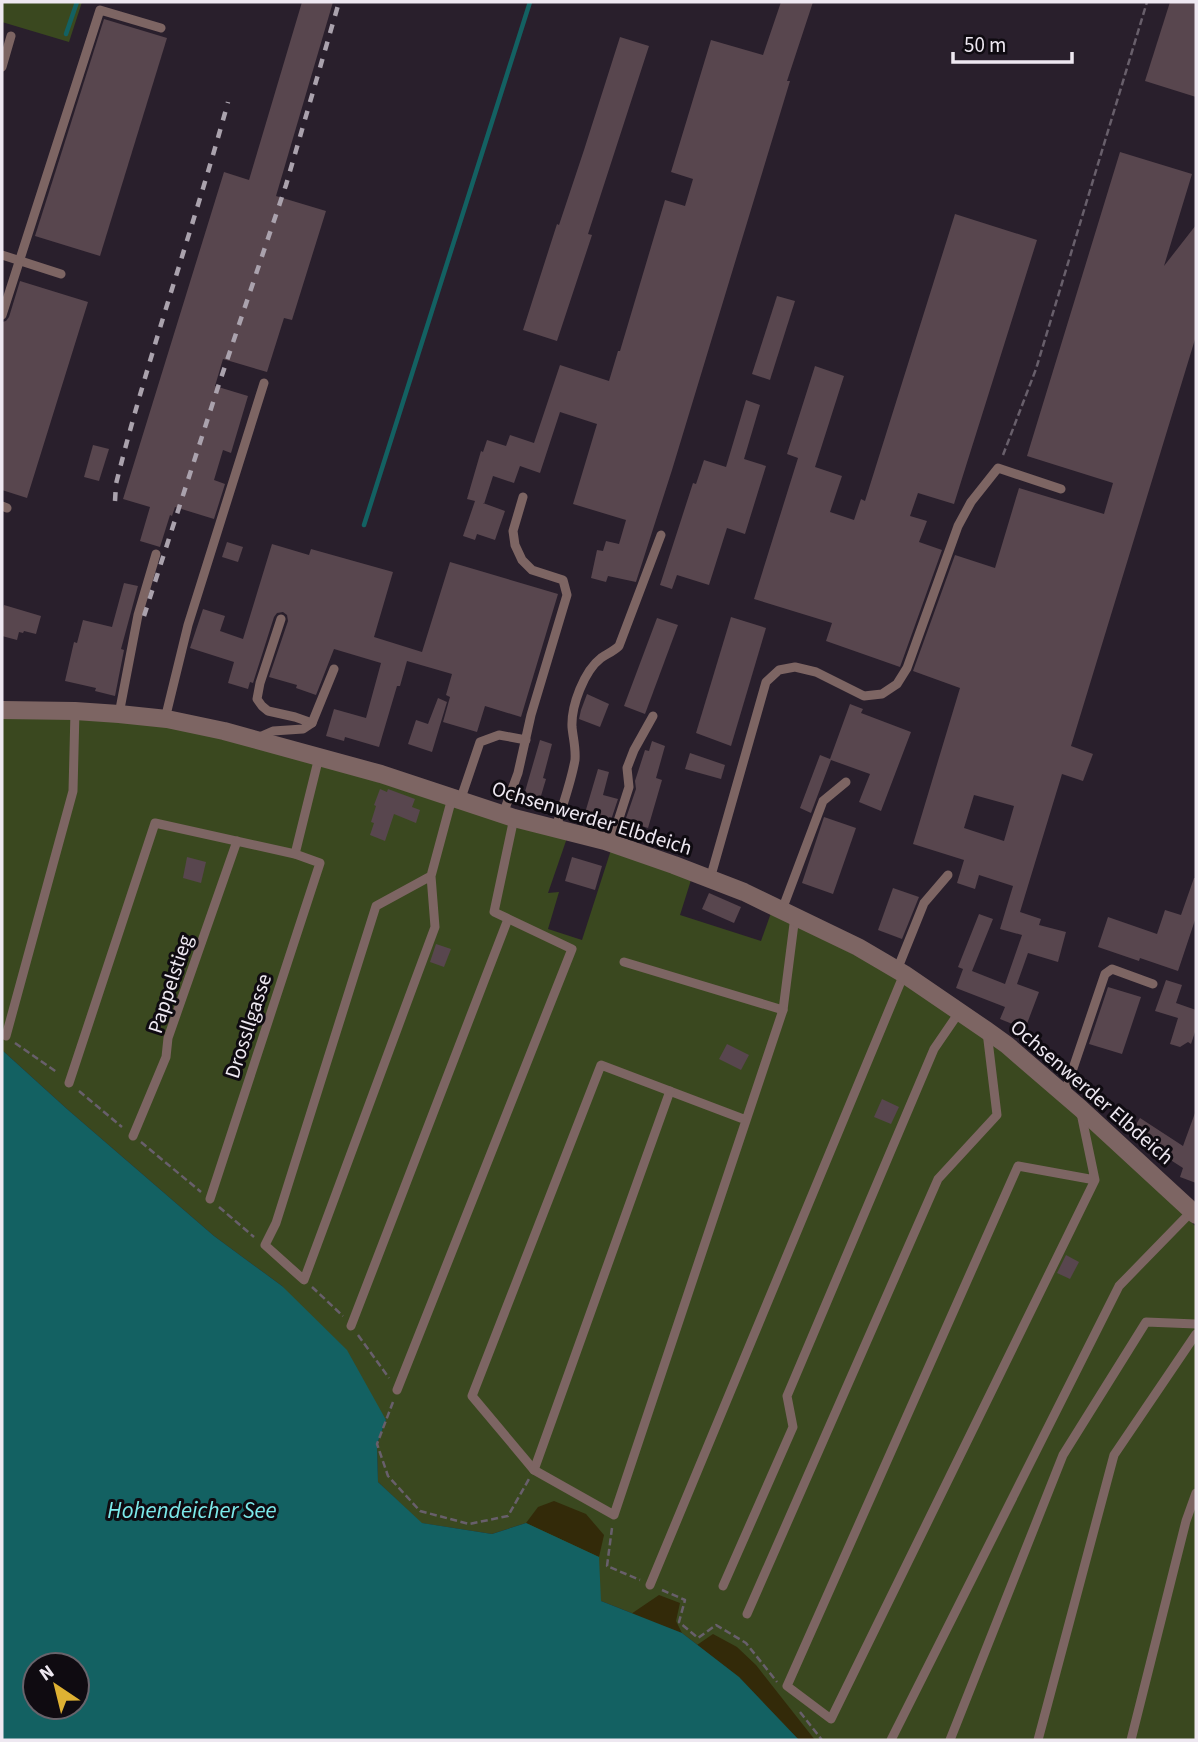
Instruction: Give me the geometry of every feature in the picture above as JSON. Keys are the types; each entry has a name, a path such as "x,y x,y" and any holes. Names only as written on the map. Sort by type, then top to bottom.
{"street":[{"name":"Ochsenwerder Elbdeich","path":"2,710 75,711 165,719 256,739 382,774 508,816 611,844 710,879 858,947 960,1011 1007,1045 1195,1211"}],"lane":[{"path":"2,315 100,10 161,28"},
{"path":"2,67 11,36"},
{"path":"2,255 61,274"},
{"path":"165,719 188,625 264,383"},
{"path":"710,879 766,682 779,670 796,667 816,672 864,696 882,694 897,684 907,668 958,526 971,502 998,468 1061,489"},
{"path":"397,1390 572,949 494,912 508,816 531,715 566,595 563,580 532,570 522,560 514,545 513,531 523,496"},
{"path":"556,828 575,760 572,728 577,701 587,672 602,657 619,646 661,536"},
{"path":"119,714 138,615 156,554"},
{"path":"281,619 257,699 268,711 312,723"},
{"path":"256,739 273,730 303,729 312,723 334,669"},
{"path":"6,1036 73,791 75,711"},
{"path":"611,844 629,787 627,768 653,716"},
{"path":"431,876 376,906 276,1223 265,1245 304,1280 435,927 431,876 456,800 480,742 499,735 526,740"},
{"path":"69,1083 155,823 295,855 319,757"},
{"path":"746,1120 601,1065 472,1396 534,1470 614,1516 783,1010 789,913 823,801 846,782"},
{"name":"Pappelstieg","path":"133,1136 166,1057 168,1038 237,841"},
{"name":"Drossllgasse","path":"210,1199 320,863 295,855"},
{"path":"650,1585 901,972 924,904 948,875"},
{"path":"351,1326 509,919"},
{"path":"624,962 783,1010"},
{"path":"1064,1095 1105,974 1112,970 1153,984"},
{"path":"723,1586 793,1427 787,1396 934,1049 960,1011"},
{"path":"747,1614 938,1179 997,1115 986,1030"},
{"path":"534,1470 670,1091"},
{"path":"1080,1108 1095,1181 831,1719 787,1686 1018,1166 1095,1181"},
{"path":"891,1740 1119,1286 1195,1211"},
{"path":"950,1740 1063,1455 1146,1322 1196,1324"},
{"path":"1038,1740 1114,1455 1196,1334"},
{"path":"1131,1740 1186,1521 1196,1493"}],"path":[{"path":"998,468 1036,369 1147,2"},
{"path":"6,1036 69,1083 265,1245"},
{"path":"304,1280 348,1320 397,1390 377,1444 388,1476 420,1511 468,1524 508,1517 534,1470"},
{"path":"614,1516 607,1566 685,1600 679,1622 698,1638 716,1625 746,1643 780,1686"},
{"path":"797,1708 822,1740"}],"shaded area":[{"path":"2,2 82,2 69,42 2,22"},
{"path":"2,717 98,720 176,728 267,749 567,838 548,893 559,892 548,929 582,940 611,850 691,880 680,915 761,941 771,913 879,967 994,1044 1066,1106 1196,1227 1196,1740 799,1740 739,1677 682,1633 601,1601 526,1523 492,1534 421,1523 378,1482 377,1444 386,1420 282,1286 214,1236 2,1050"}],"sand":[{"path":"554,1501 586,1514 604,1535 599,1557 526,1523 538,1507"},
{"path":"659,1595 680,1603 676,1621 682,1633 631,1614"},
{"path":"713,1634 737,1647 756,1665 815,1740 799,1740 739,1677 697,1645"}],"water":[{"name":"Hohendeicher See","path":"2,1050 214,1236 282,1286 347,1350 386,1420 377,1444 378,1482 422,1523 492,1534 526,1523 599,1557 601,1601 682,1633 739,1677 799,1740 2,1740"}],"building":[{"path":"302,2 333,2 276,196 326,211 292,320 284,318 267,372 223,359 215,386 248,396 231,453 223,450 214,480 225,484 214,519 175,507 160,547 140,541 150,507 123,499 224,172 249,180"},
{"path":"781,2 813,2 636,582 608,576 606,582 591,578 597,550 603,551 606,541 619,544 626,520 573,504 597,424 560,412 540,473 520,466 514,483 493,476 484,503 505,511 495,540 477,534 475,540 463,536 475,501 467,499 481,451 483,452 487,440 506,446 510,435 534,443 560,365 609,381 665,200 685,206 693,179 671,172 711,40 763,55"},
{"path":"1170,2 1196,2 1196,97 1145,81"},
{"path":"104,19 167,38 100,256 35,236"},
{"path":"620,37 649,46 588,234 592,235 557,341 523,330"},
{"path":"1120,152 1192,174 1164,266 1196,225 1196,336 1071,746 1093,754 1083,781 1062,774 1020,912 1041,919 1039,925 1066,932 1058,962 1028,953 1017,984 1039,992 1025,1029 1000,1019 1005,1007 956,988 963,969 958,967 979,914 993,919 972,971 1005,984 1022,935 1000,929 1013,886 979,875 975,889 957,883 964,860 913,844 960,688 913,671 955,555 995,568 1019,488 1104,514 1113,483 1027,456","holes":["974,795 1014,806 1004,841 964,828"]},
{"path":"955,214 1037,240 954,504 918,493 910,516 927,521 919,542 942,550 900,667 826,641 832,623 754,599 798,458 787,454 815,366 844,376 815,467 842,476 830,512 854,520 861,499 865,501"},
{"path":"20,281 88,302 27,498 2,490 2,322 9,317"},
{"path":"777,296 795,301 770,380 752,374"},
{"path":"746,400 760,405 744,459 766,466 745,534 727,528 709,585 677,575 672,589 660,585 693,483 696,484 704,460 726,467"},
{"path":"93,445 109,449 99,481 84,477"},
{"path":"227,542 243,547 238,562 222,557"},
{"path":"272,544 309,555 311,549 393,572 374,637 422,652 450,562 558,594 521,717 485,706 477,732 443,722 450,697 446,695 452,674 407,661 379,747 345,737 344,741 326,736 334,709 366,718 381,663 334,649 316,695 296,688 297,685 269,677 288,621 283,612 274,617 253,683 250,682 248,689 228,683 234,662 190,648 203,609 225,616 220,631 243,639"},
{"path":"124,583 138,586 121,649 124,650 115,696 95,691 96,688 65,681 74,642 77,643 83,620 112,627"},
{"path":"4,605 41,616 36,634 19,632 17,640 2,636"},
{"path":"731,617 766,628 731,746 696,733"},
{"path":"657,618 678,625 645,714 624,706"},
{"path":"587,694 609,704 600,727 579,719"},
{"path":"438,698 447,702 432,752 408,744 416,720 428,724"},
{"path":"850,704 863,709 861,713 911,732 881,811 859,802 870,774 831,760 811,813 800,808 820,755 830,759"},
{"path":"540,740 552,744 538,806 522,802"},
{"path":"652,741 665,746 656,778 662,780 648,828 625,821 645,750 649,751"},
{"path":"690,753 725,765 721,779 685,769"},
{"path":"598,769 609,772 603,795 618,799 611,820 585,813"},
{"path":"380,789 387,792 388,789 415,799 412,807 420,810 416,823 394,814 385,841 370,835 374,823 371,822 376,806 374,805"},
{"path":"824,817 856,828 833,894 802,883"},
{"path":"187,857 206,862 201,883 183,878"},
{"path":"572,857 602,866 595,890 565,881"},
{"path":"1194,878 1196,917 1178,971 1098,947 1108,917 1157,934 1165,910 1181,915"},
{"path":"893,888 919,897 902,939 878,930"},
{"path":"709,893 741,907 734,923 702,909"},
{"path":"436,944 451,949 444,967 430,962"},
{"path":"1166,980 1182,985 1176,1003 1196,1010 1196,1029 1191,1044 1188,1042 1180,1047 1170,1044 1178,1018 1155,1011"},
{"path":"1108,987 1141,997 1122,1054 1089,1044"},
{"path":"727,1044 749,1055 741,1070 719,1059"},
{"path":"882,1099 899,1107 891,1124 874,1117"},
{"path":"1195,1113 1196,1183 1180,1177 1183,1168 1130,1134 1140,1118 1183,1146"},
{"path":"1066,1255 1079,1262 1070,1279 1057,1273"}],"waterway":[{"path":"66,34 77,2"},
{"path":"364,525 530,2"}],"railway":[{"path":"144,616 286,185 339,2"},
{"path":"115,501 116,484 142,388 228,102"}]}
